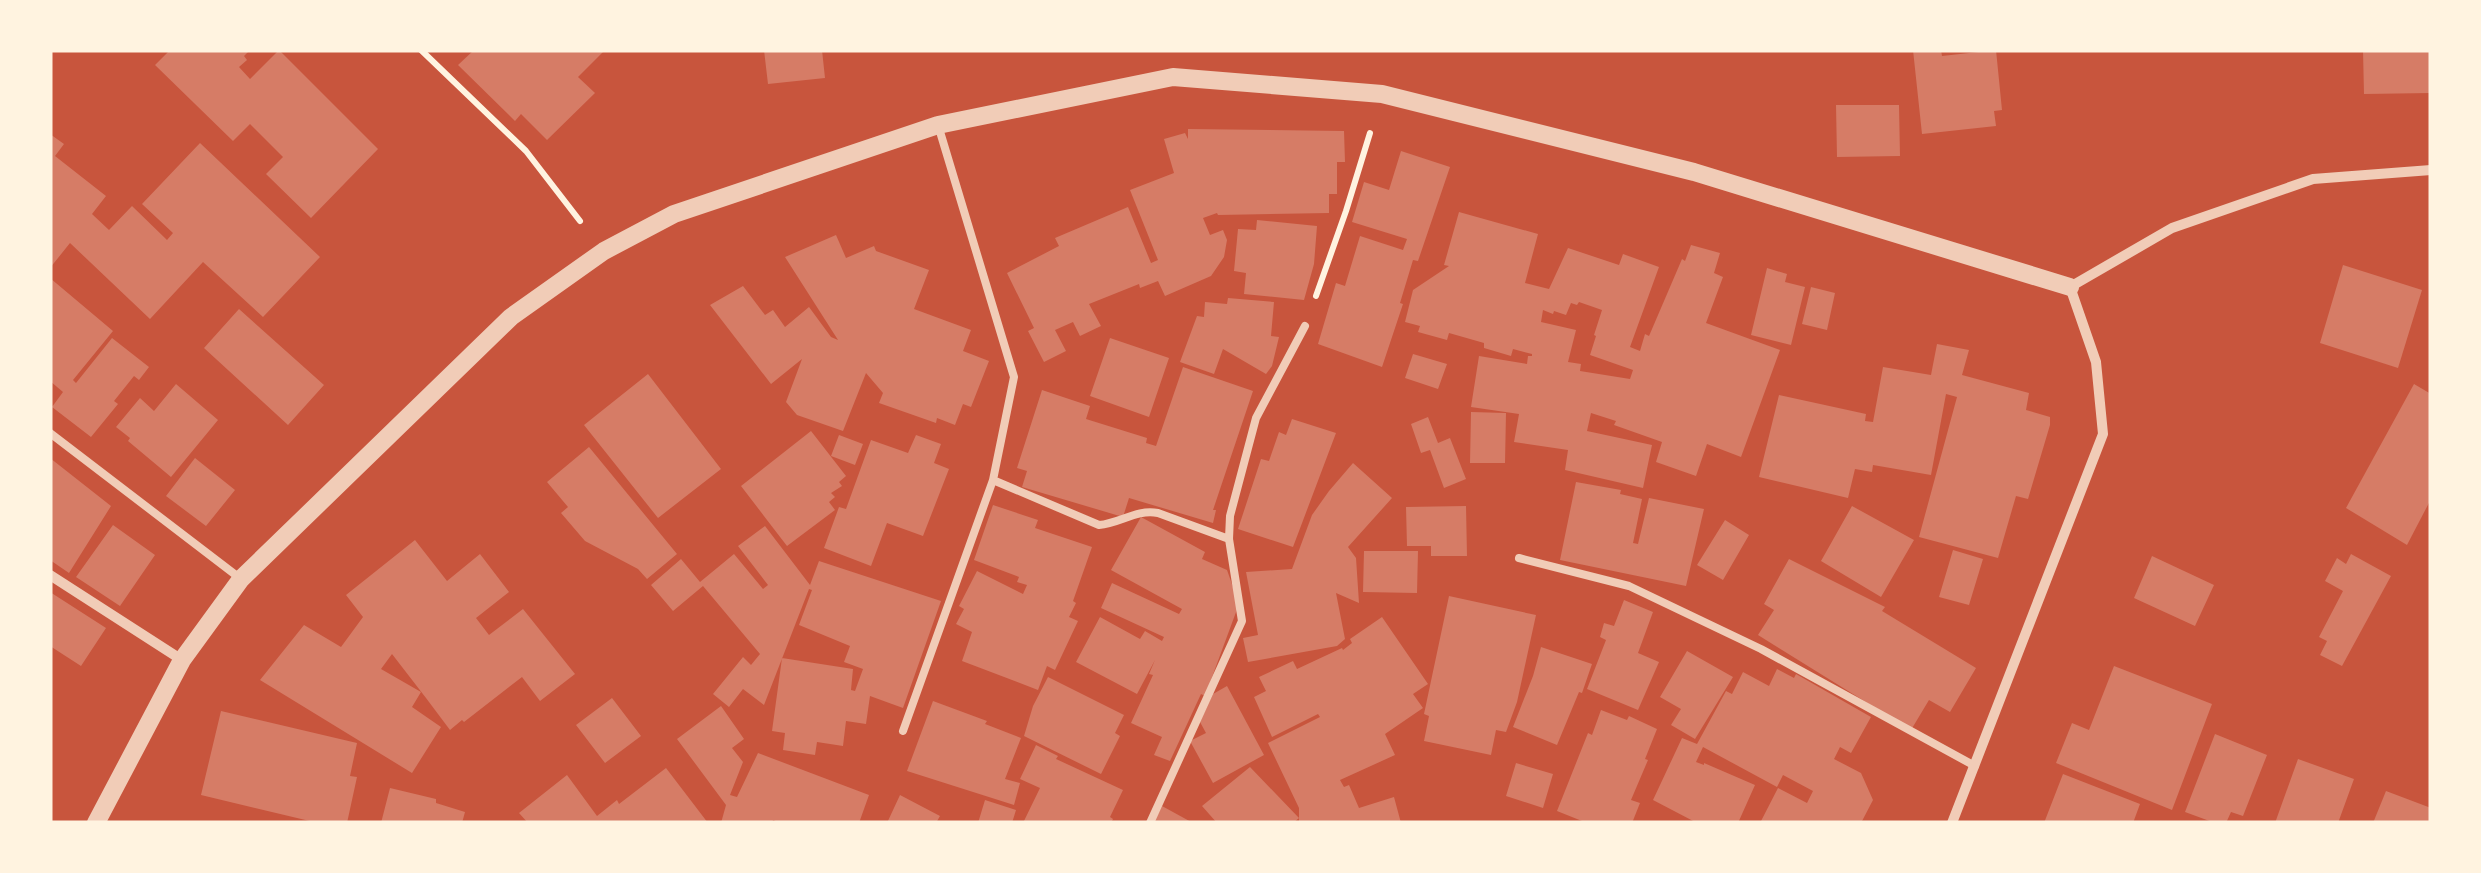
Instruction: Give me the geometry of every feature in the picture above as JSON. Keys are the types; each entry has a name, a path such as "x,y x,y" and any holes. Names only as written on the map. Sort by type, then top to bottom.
{"street":[{"path":"96,823 182,660 241,579 511,318 604,251 674,214 938,125 1173,76 1382,94 1694,172 2070,287 2172,228 2312,179 2431,170"},
{"path":"1952,823 2103,434 2096,362 2070,287"},
{"path":"50,575 182,660"}],"lane":[{"path":"903,730 992,480 1014,377 938,125"},
{"path":"1150,823 1242,621 1229,539 1230,516 1256,418 1305,326"},
{"path":"50,433 241,579"},
{"path":"992,480 1099,525 1146,511 1229,539"},
{"path":"1519,558 1629,586 1761,648 1976,766"}],"path":[{"path":"421,50 526,152 604,251"},
{"path":"1305,326 1382,94"}],"building":[{"path":"170,50 250,50 239,67 250,79 279,50 378,149 311,218 266,174 283,157 250,124 233,141 155,65"},
{"path":"474,50 605,50 578,77 595,93 547,140 521,114 515,121 458,65"},
{"path":"764,50 822,50 825,78 768,84"},
{"path":"1913,50 1941,50 1942,56 1996,50 2002,110 1994,111 1996,126 1922,134"},
{"path":"2363,50 2431,50 2431,93 2364,94"},
{"path":"1836,105 1899,105 1900,156 1837,157"},
{"path":"1188,129 1344,131 1345,162 1337,162 1337,194 1329,194 1329,213 1217,213 1203,218 1210,235 1223,230 1227,240 1224,257 1211,276 1165,296 1158,281 1140,288 1139,284 1089,304 1101,326 1080,336 1073,322 1055,330 1066,351 1044,362 1028,331 1034,328 1007,273 1059,246 1055,238 1128,207 1151,263 1158,260 1130,190 1174,173 1164,139 1185,133 1188,139"},
{"path":"50,134 64,144 55,156 106,196 92,214 109,230 132,206 167,240 173,233 142,204 200,143 320,257 263,317 203,262 150,319 70,243 50,268"},
{"path":"1401,151 1450,167 1418,261 1413,260 1382,367 1318,344 1336,283 1345,286 1360,236 1403,250 1407,239 1352,222 1364,182 1389,190"},
{"path":"1459,212 1538,234 1525,283 1549,289 1568,248 1619,265 1623,254 1659,267 1630,347 1640,351 1691,245 1720,253 1714,273 1723,277 1706,323 1780,350 1741,457 1707,444 1696,476 1656,462 1662,442 1591,413 1587,431 1652,445 1643,488 1565,470 1568,450 1514,442 1519,414 1471,407 1479,356 1527,364 1532,354 1513,349 1511,356 1449,333 1447,340 1418,332 1420,326 1405,322 1413,290 1449,266 1444,265","holes":["1571,303 1602,310 1590,355 1633,370 1630,379 1580,371 1581,364 1568,362 1576,330 1541,322 1543,310 1566,315"]},
{"path":"1257,220 1317,226 1314,264 1304,300 1244,294 1246,273 1234,271 1238,229 1256,230"},
{"path":"836,235 846,258 874,246 876,251 929,270 914,309 971,330 963,351 989,361 971,407 963,404 955,425 937,418 936,423 879,403 883,393 866,373 843,431 797,415 786,402 802,359 771,384 710,305 743,286 765,315 773,310 785,327 809,307 831,337 838,340 785,257"},
{"path":"2343,265 2422,290 2398,368 2320,343"},
{"path":"1767,268 1787,274 1785,282 1805,287 1791,345 1751,335"},
{"path":"50,278 113,331 73,380 76,383 112,338 149,367 139,380 134,376 114,401 118,404 91,437 52,407 63,392 50,381"},
{"path":"1811,287 1835,293 1827,330 1802,324"},
{"path":"1228,298 1274,302 1271,336 1279,337 1272,366 1266,374 1223,349 1214,374 1180,362 1197,316 1204,317 1205,302 1227,304"},
{"path":"239,309 324,385 288,425 204,348"},
{"path":"1110,338 1169,358 1149,417 1090,396"},
{"path":"1937,344 1969,350 1962,375 2029,393 2026,410 2050,417 2028,499 2016,496 1998,558 1919,537 1957,397 1946,394 1931,475 1873,465 1872,472 1855,469 1848,498 1759,477 1779,395 1866,414 1865,421 1873,422 1883,367 1931,375"},
{"path":"1413,354 1447,364 1438,389 1405,378"},
{"path":"1183,367 1253,391 1213,510 1213,523 1129,498 1123,517 1022,487 1027,471 1017,468 1042,390 1090,406 1086,419 1147,438 1146,443 1156,446"},
{"path":"648,374 721,469 658,518 584,425"},
{"path":"176,384 218,420 171,477 116,427 140,398 154,411"},
{"path":"2414,384 2431,394 2431,499 2407,545 2346,508"},
{"path":"1471,412 1506,413 1505,463 1470,463"},
{"path":"1428,417 1438,443 1450,438 1466,479 1444,488 1430,450 1421,453 1411,424"},
{"path":"1292,419 1336,433 1293,547 1238,529 1261,459 1269,461 1279,432 1286,435"},
{"path":"811,431 846,476 839,482 842,486 831,493 835,497 829,502 835,510 787,546 741,486"},
{"path":"839,435 863,444 855,465 831,456"},
{"path":"916,435 941,444 934,463 949,469 923,536 887,523 871,566 824,548 839,507 846,509 871,440 908,453"},
{"path":"589,447 677,554 647,579 638,569 585,541 561,513 568,507 547,482"},
{"path":"50,458 111,506 69,573 50,560"},
{"path":"195,458 235,490 206,526 166,496"},
{"path":"1353,463 1392,498 1348,547 1356,558 1359,603 1336,593 1345,639 1337,646 1248,662 1243,638 1258,635 1246,572 1292,569 1312,515"},
{"path":"1576,482 1621,490 1620,494 1642,499 1633,543 1638,544 1649,498 1704,509 1686,586 1560,560"},
{"path":"993,505 1038,520 1035,528 1092,547 1069,617 1078,621 1055,670 1047,666 1038,690 962,661 972,632 956,624 964,609 959,606 977,571 1023,594 1027,585 1017,582 1019,577 974,560"},
{"path":"1466,506 1467,556 1431,556 1431,546 1407,546 1406,507"},
{"path":"1852,506 1914,540 1881,597 1821,561"},
{"path":"1141,517 1205,552 1202,559 1227,570 1239,604 1205,696 1201,694 1170,761 1154,755 1162,737 1131,723 1153,675 1149,674 1155,660 1137,694 1076,662 1100,617 1140,639 1145,631 1162,641 1164,637 1101,608 1112,583 1179,614 1182,609 1111,570"},
{"path":"1725,520 1749,535 1723,580 1697,565"},
{"path":"113,525 155,555 120,606 76,577"},
{"path":"765,526 810,585 819,561 941,601 903,708 870,696 866,724 846,721 843,746 817,742 815,755 783,750 785,733 772,731 782,659 764,705 743,689 729,707 713,694 743,657 751,665 760,654 703,586 673,611 651,585 681,559 700,582 734,554 763,589 768,585 738,546","holes":["809,589 812,590 799,625 850,646 844,662 863,669 855,691 851,690 853,669 782,658"]},
{"path":"415,540 447,581 480,554 509,592 476,618 489,635 523,609 575,674 540,701 522,677 450,730 426,698 392,654 381,669 421,692 412,707 441,727 412,773 260,680 304,625 341,647 363,617 346,595"},
{"path":"1953,550 1983,559 1969,605 1939,597"},
{"path":"1364,551 1418,551 1417,593 1363,592"},
{"path":"2351,554 2391,576 2342,666 2320,655 2327,641 2319,637 2343,591 2325,581 2337,558 2346,564"},
{"path":"2152,556 2214,585 2195,626 2134,598"},
{"path":"1789,559 1885,607 1882,611 1976,668 1950,712 1929,700 1911,730 1758,635 1774,610 1764,604"},
{"path":"50,592 106,628 81,666 50,646"},
{"path":"1449,596 1536,615 1517,702 1506,732 1496,730 1491,755 1424,741 1429,716 1424,714"},
{"path":"1624,600 1653,612 1638,653 1659,662 1638,710 1587,689 1606,640 1600,637 1604,623 1614,626"},
{"path":"1382,617 1428,684 1413,694 1423,708 1385,734 1395,755 1340,780 1344,787 1349,785 1359,808 1394,797 1401,823 1299,823 1299,808 1268,743 1320,717 1318,714 1272,737 1254,697 1266,691 1259,677 1293,661 1297,669 1343,650 1352,643 1350,639"},
{"path":"1541,647 1592,664 1557,745 1513,727"},
{"path":"1687,651 1733,677 1695,739 1671,725 1681,709 1660,697"},
{"path":"2114,666 2212,704 2172,810 2056,763 2072,723 2089,730"},
{"path":"1777,669 1794,678 1796,674 1871,717 1851,753 1840,747 1834,759 1861,773 1873,800 1861,823 1760,823 1778,788 1807,803 1813,791 1783,775 1777,787 1703,747 1696,762 1755,785 1738,823 1697,823 1653,800 1682,738 1697,744 1726,691 1732,694 1743,672 1769,686"},
{"path":"1048,677 1124,715 1115,733 1120,736 1101,774 1024,736"},
{"path":"1227,686 1264,755 1213,783 1190,741 1206,733 1200,722 1213,694"},
{"path":"612,698 641,736 605,763 576,725"},
{"path":"933,701 1021,738 1005,779 1020,783 1014,805 907,771"},
{"path":"721,706 744,739 732,748 743,762 730,795 737,797 758,753 869,795 859,823 721,823 726,805 677,739"},
{"path":"1601,710 1627,720 1629,716 1657,729 1631,800 1640,803 1632,823 1587,823 1557,811"},
{"path":"221,711 357,743 350,776 357,777 347,823 318,823 201,795"},
{"path":"2215,734 2267,755 2243,816 2231,812 2226,823 2185,812"},
{"path":"1036,745 1058,756 1056,759 1123,790 1111,823 1023,823 1040,788 1020,779"},
{"path":"2298,759 2354,779 2338,823 2275,823"},
{"path":"1516,763 1553,774 1543,808 1506,796"},
{"path":"1250,767 1299,818 1293,823 1217,823 1202,806"},
{"path":"666,768 708,823 528,823 519,813 567,775 597,816"},
{"path":"2063,774 2140,804 2133,823 2044,823"},
{"path":"390,788 436,799 436,803 465,812 462,823 381,823"},
{"path":"2386,791 2431,808 2431,823 2373,823"},
{"path":"900,795 940,816 936,823 887,823"},
{"path":"985,800 1016,810 1012,823 978,823"},
{"path":"1162,806 1193,823 1154,822"}]}
